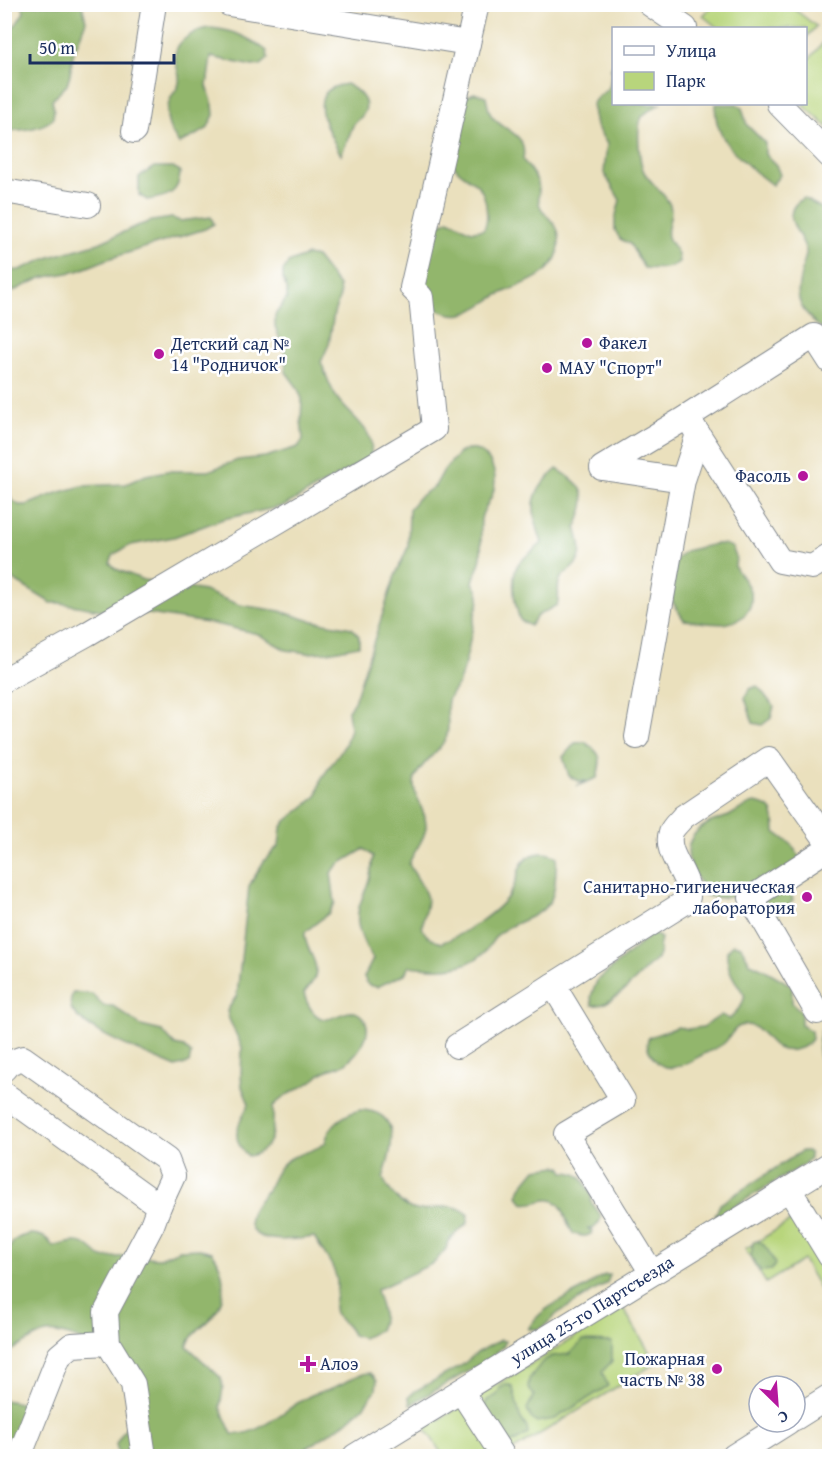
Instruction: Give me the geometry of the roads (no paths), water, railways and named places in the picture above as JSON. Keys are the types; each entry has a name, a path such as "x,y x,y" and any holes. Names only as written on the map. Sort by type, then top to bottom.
{"street":[{"path":"134,131 154,4"},
{"path":"229,4 468,43"},
{"path":"4,680 87,634 434,429 421,297 412,288 477,4"},
{"path":"779,105 830,156"},
{"path":"4,191 88,205"},
{"path":"683,480 602,468 692,426 814,336 830,361"},
{"path":"636,737 692,426"},
{"path":"692,426 780,561 812,567 830,556"},
{"path":"457,1046 687,901 688,888 670,846 672,830 683,817 770,759 830,846 751,898 817,1012"},
{"path":"553,985 624,1100 566,1134 652,1273"},
{"path":"4,1069 9,1063 23,1058 168,1160 173,1176 106,1312 108,1343 133,1384 144,1456"},
{"path":"4,1094 159,1206"},
{"name":"улица 25-го Партсъезда","path":"355,1456 830,1164"},
{"path":"789,1189 830,1256"},
{"path":"12,1456 21,1452 59,1356 72,1345 108,1343"},
{"path":"461,1391 503,1456"},
{"path":"807,1410 830,1396"},
{"path":"734,1456 769,1434"}],"place":[{"name":"Факел","path":"587,343"},
{"name":"Детский сад № 14 \"Родничок\"","path":"159,354"},
{"name":"МАУ \"Спорт\"","path":"547,368"},
{"name":"Фасоль","path":"803,476"},
{"name":"Санитарно-гигиеническая лаборатория","path":"807,897"},
{"name":"Алоэ","path":"308,1364"},
{"name":"Пожарная часть № 38","path":"717,1369"}]}
